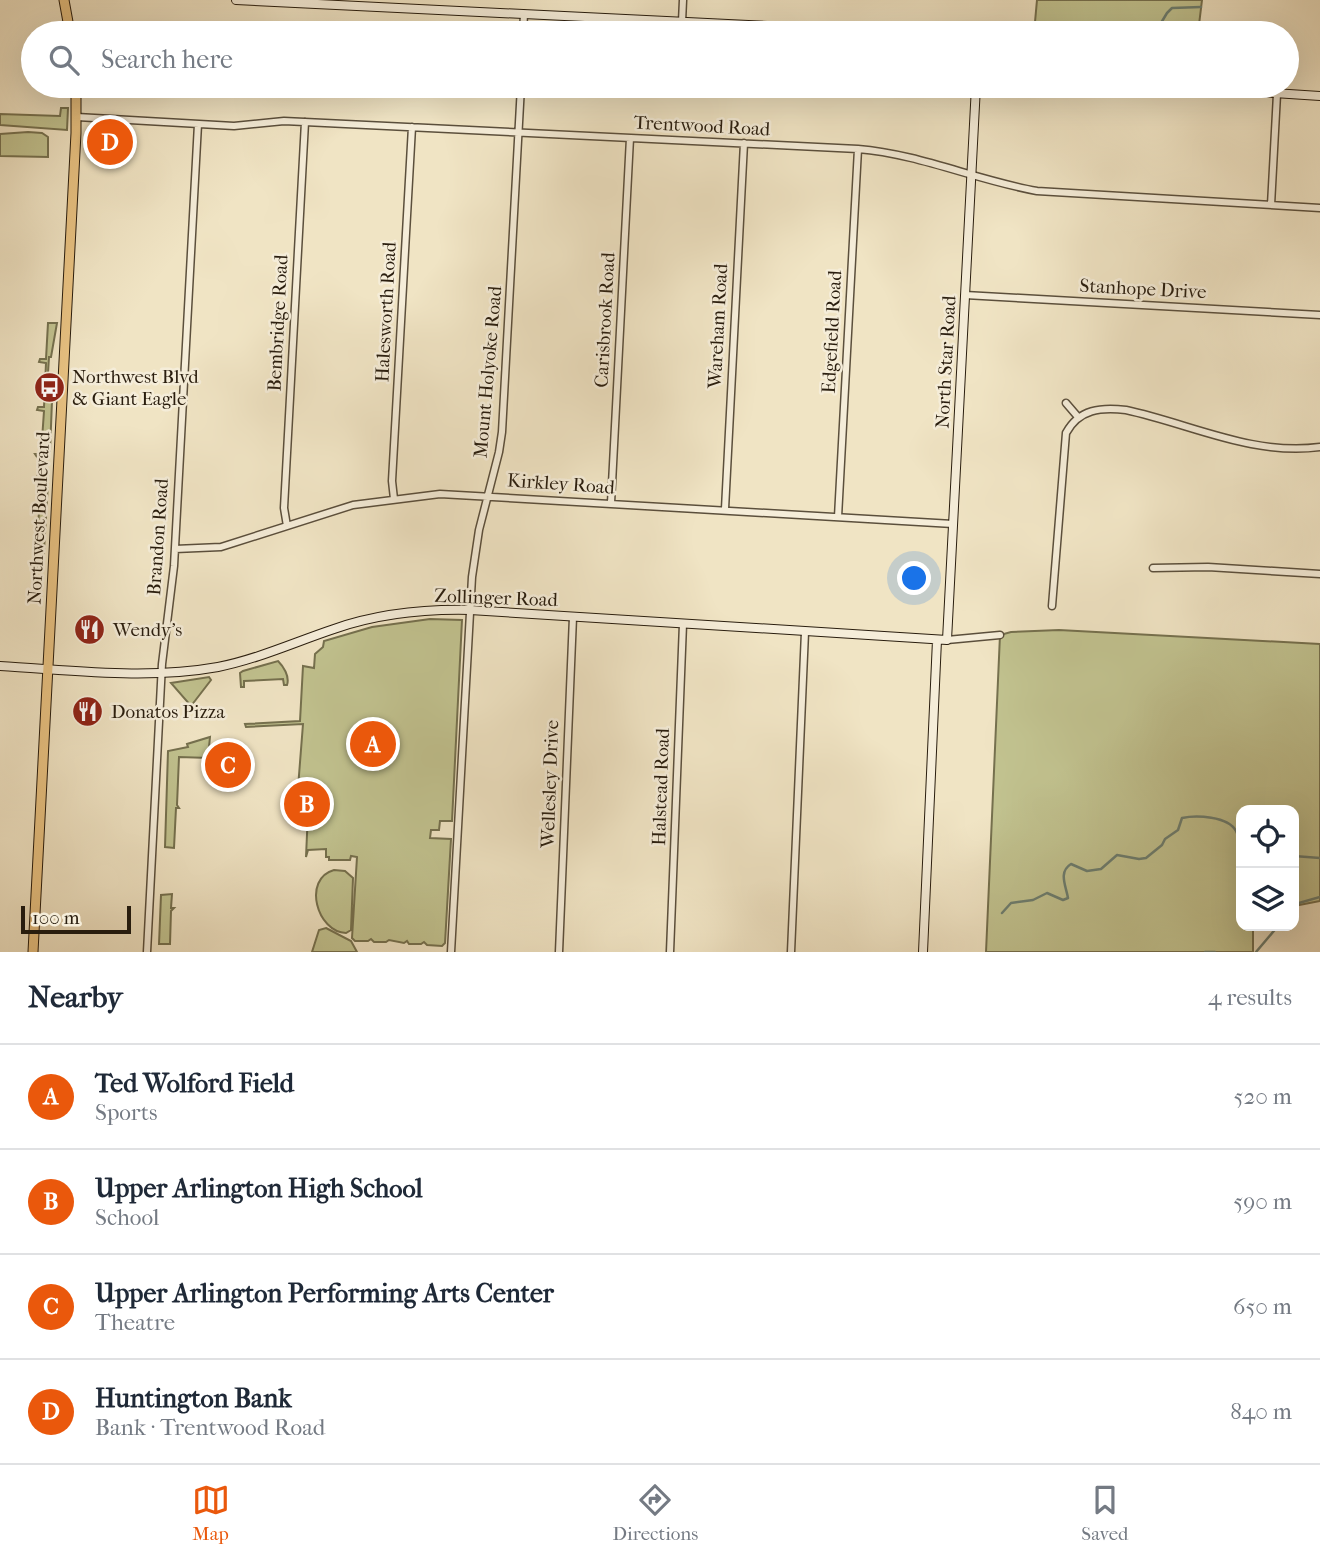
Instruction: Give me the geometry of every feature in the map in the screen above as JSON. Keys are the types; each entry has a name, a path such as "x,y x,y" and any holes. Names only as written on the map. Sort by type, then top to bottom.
{"main road":[{"path":"64,0 68,21"},
{"name":"Northwest Boulevard","path":"33,952 76,98"}],"street":[{"path":"236,0 662,21"},
{"path":"682,21 683,0"},
{"path":"524,14 524,21"},
{"path":"1299,95 1320,96"},
{"name":"Mount Holyoke Road","path":"452,952 470,610 479,530 499,452 504,410 520,98"},
{"name":"North Star Road","path":"947,640 975,98"},
{"path":"1270,205 1277,98"},
{"name":"Trentwood Road","path":"77,117 234,125 284,121 858,149 904,156 1006,185 1046,192 1320,208"},
{"name":"Bembridge Road","path":"287,526 284,508 305,122"},
{"name":"Brandon Road","path":"147,952 161,674 175,549 198,124"},
{"name":"Halesworth Road","path":"394,499 392,481 412,127"},
{"name":"Carisbrook Road","path":"611,503 630,138"},
{"name":"Wareham Road","path":"725,509 744,143"},
{"name":"Edgefield Road","path":"838,517 858,149"},
{"name":"Stanhope Drive","path":"965,295 1320,315"},
{"path":"1066,403 1078,417"},
{"path":"1052,606 1066,433 1078,417 1096,409 1112,408 1140,413 1256,446 1282,449 1320,447"},
{"name":"Kirkley Road","path":"175,549 206,550 221,547 353,505 440,494 953,524"},
{"path":"1153,568 1208,567 1320,574"},
{"name":"Zollinger Road","path":"0,666 161,674 220,666 258,657 335,628 378,617 414,612 470,610 937,640 1000,635"},
{"name":"Wellesley Drive","path":"559,952 573,617"},
{"name":"Halstead Road","path":"670,952 683,624"},
{"path":"791,952 805,632"},
{"path":"923,952 937,640"}],"green space":[{"path":"1037,0 1202,0 1199,21 1035,21"},
{"path":"61,108 68,108 67,130 0,125 0,114 60,116"},
{"path":"42,133 48,137 48,157 0,156 0,134"},
{"path":"48,323 57,323 48,373 51,373 52,401 50,451 37,457 35,454 41,454 44,411 37,410 38,407 44,407 46,363 39,362 40,359 46,359"},
{"path":"39,472 44,474 45,483 48,483 43,567 37,568 34,563"},
{"path":"430,619 462,620 452,821 440,821 439,830 431,830 430,838 451,839 445,943 442,946 427,945 424,942 409,944 407,941 355,941 352,938 357,857 351,856 350,860 329,860 329,857 326,857 326,849 308,850 306,857 309,789 298,788 303,724 246,727 245,724 300,721 303,666 314,668 315,654 323,647 324,641 372,627"},
{"path":"1059,630 1320,644 1320,901 1299,905 1299,805 1236,805 1236,931 1253,931 1253,952 986,952 1000,635"},
{"path":"278,661 287,675 287,685 284,685 283,679 244,681 244,687 241,687 240,673"},
{"path":"209,677 211,680 191,706 171,683"},
{"path":"210,737 210,758 179,757 179,808 176,808 174,848 165,847 168,751 188,747 187,744"},
{"path":"334,870 345,871 353,878 351,930 346,933 327,924 317,904 318,884 324,875"},
{"path":"172,894 171,908 174,908 171,911 170,944 159,944 161,895"},
{"path":"326,928 351,941 357,952 312,952 319,930"}],"waterway":[{"path":"1162,21 1172,8 1201,7"},
{"path":"1002,913 1011,903 1033,900 1047,893 1063,900 1068,898 1064,875 1071,864 1087,871 1101,869 1117,855 1146,858 1178,830 1182,818 1203,817 1219,820 1232,826 1236,832"},
{"path":"1299,856 1320,858"},
{"path":"1299,903 1320,897"},
{"path":"1256,952 1274,931"},
{"path":"1205,952 1215,952"}],"place":[{"name":"Huntington Bank","path":"110,142"},
{"name":"Northwest Blvd & Giant Eagle","path":"49,388"},
{"name":"Wendy's","path":"90,630"},
{"name":"Donatos Pizza","path":"88,712"},
{"name":"Ted Wolford Field","path":"373,744"},
{"name":"Upper Arlington Performing Arts Center","path":"228,765"},
{"name":"Upper Arlington High School","path":"307,804"}]}
